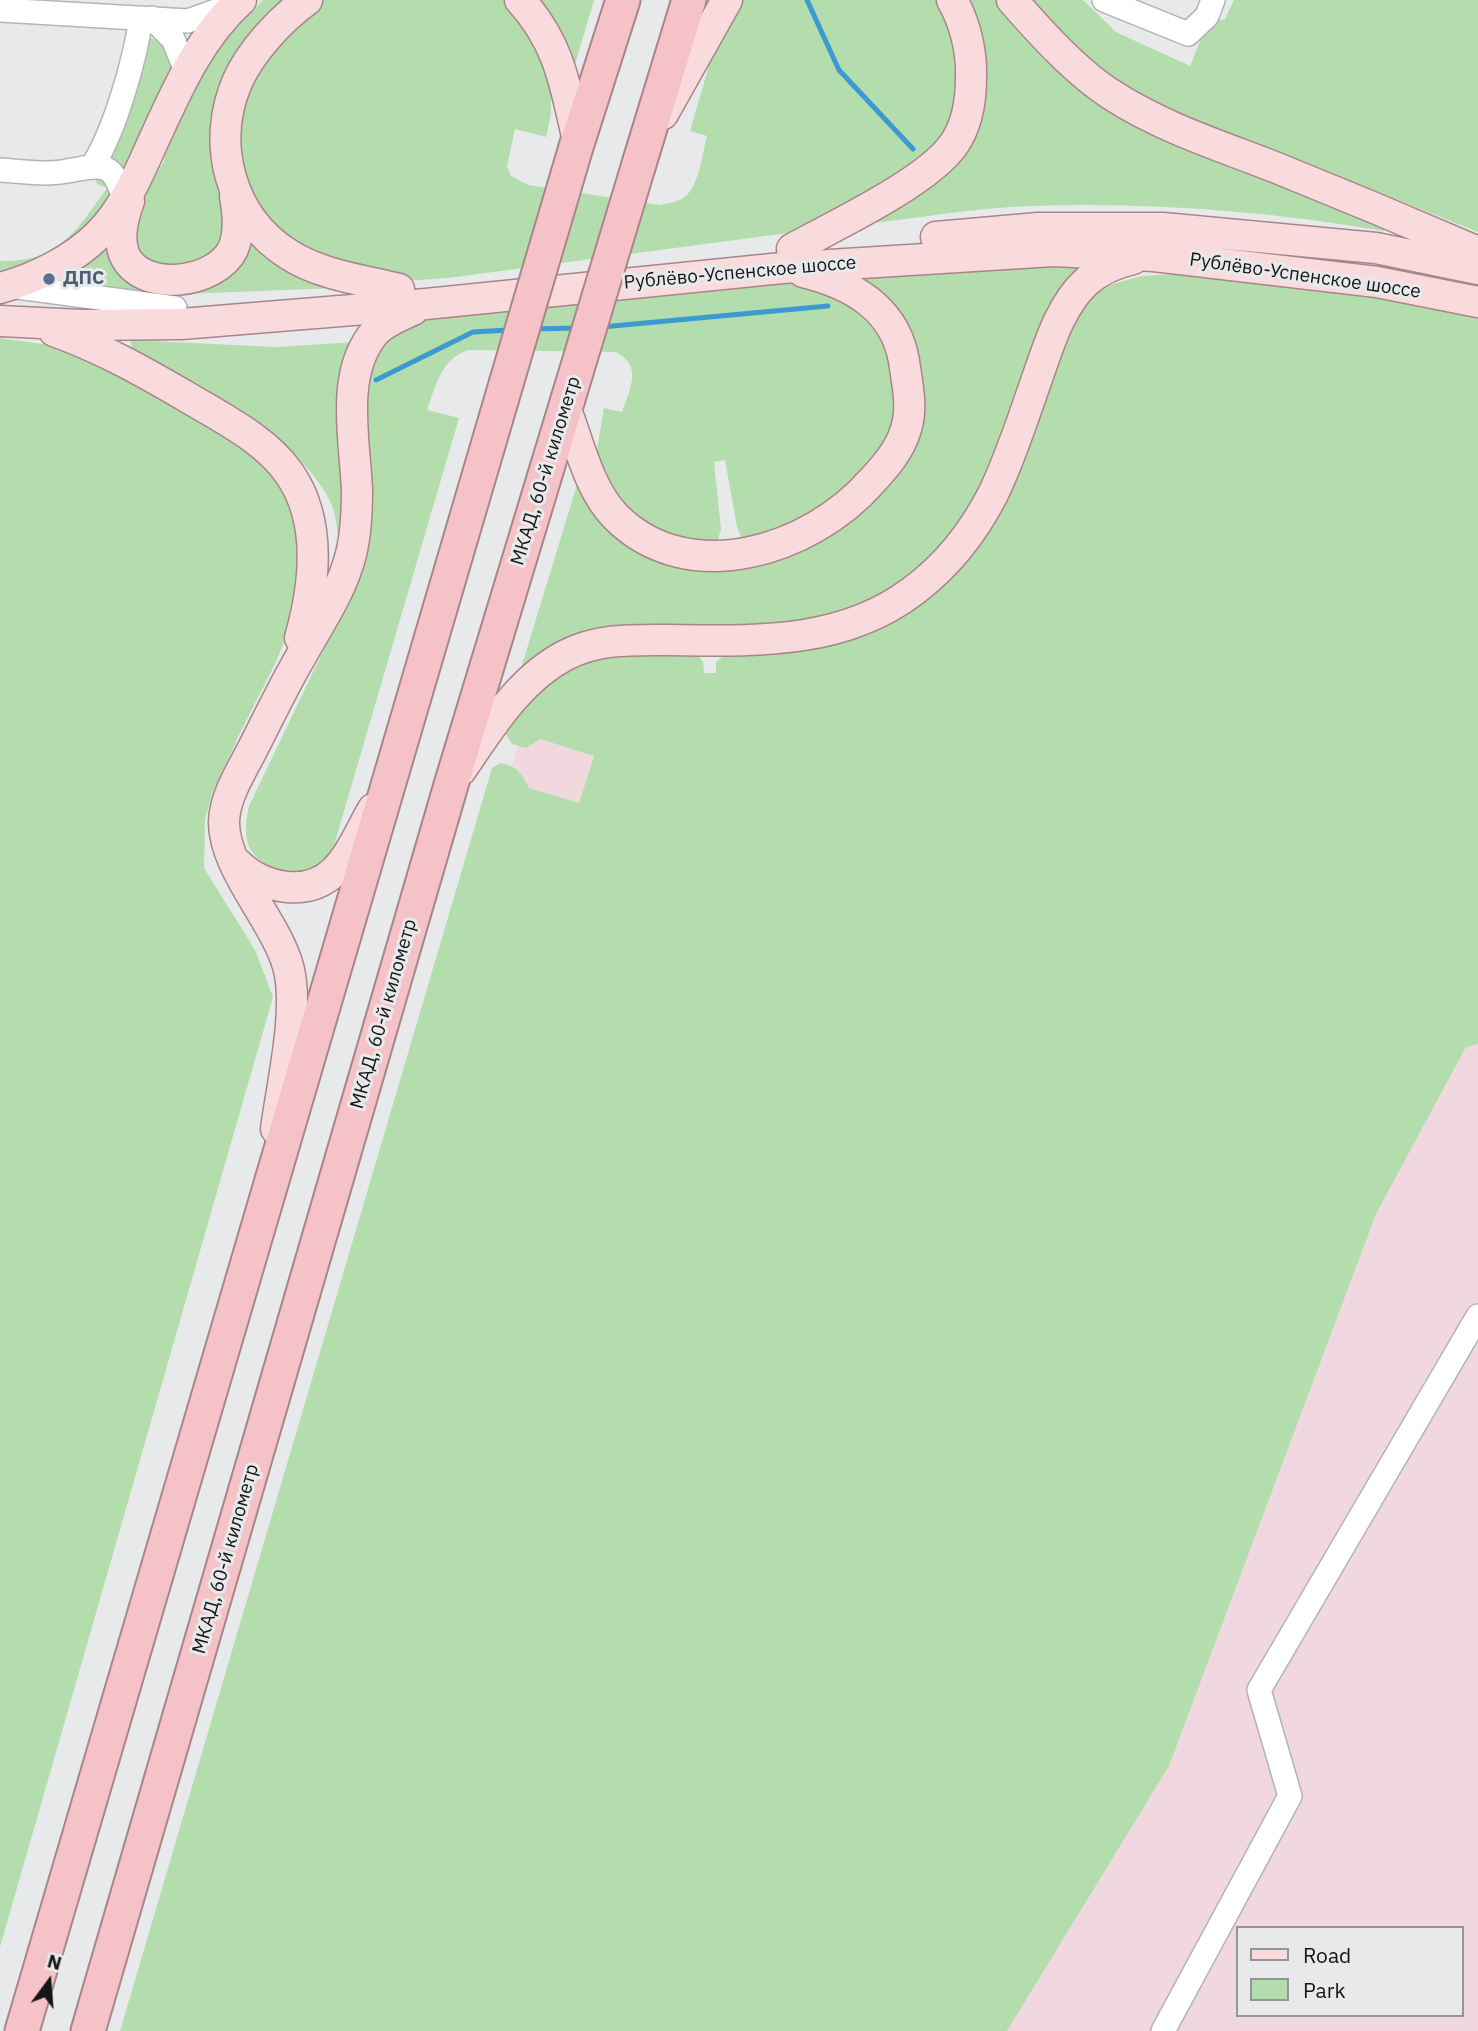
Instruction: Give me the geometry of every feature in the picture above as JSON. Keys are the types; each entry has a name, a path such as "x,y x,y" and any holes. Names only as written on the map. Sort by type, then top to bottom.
{"highway":[{"path":"22,2031 387,785 577,144 623,0"},
{"name":"МКАД, 60-й километр","path":"88,2031 451,785 689,0"}],"main road":[{"path":"130,189 122,226 125,255 132,266 146,275 164,280 186,280 208,273 222,264 232,250 238,232 238,213 228,167 226,124 230,101 238,79 253,56 275,29 307,0"},
{"path":"520,0 547,36 558,58 577,144"},
{"path":"641,158 727,0"},
{"path":"787,258 892,194 938,162 953,145 968,113 972,66 966,36 952,0"},
{"path":"1012,0 1080,70 1109,94 1139,112 1176,130 1303,179 1478,252"},
{"path":"240,1 210,35 186,71 130,189 113,217 76,253 44,270 2,301 52,330 87,343 134,366 230,422 267,450 288,472 301,494 309,519 312,549 312,584 289,677"},
{"path":"233,191 249,219 267,239 289,255 320,269 399,289"},
{"name":"Рублёво-Успенское шоссе","path":"2,301 81,325 181,324 426,304 1038,228 1163,228 1376,248 1478,269"},
{"name":"Рублёво-Успенское шоссе","path":"2,301 175,308 787,258 1053,251 1154,256 1377,282 1478,302"},
{"path":"451,785 500,713 524,687 567,654 592,645 620,640 789,639 855,623 908,595 954,554 993,493 1046,352 1072,298 1100,271 1120,262 1154,256"},
{"path":"567,403 599,494 614,515 632,532 656,545 681,553 732,556 772,547 824,521 865,490 885,467 906,429 909,392 902,352 895,331 886,317 846,286 787,258"},
{"path":"267,1195 293,1005 292,984 288,963 276,937 232,857 225,838 224,820 237,778 289,677 332,602 351,554 357,495 353,402 360,358 367,343 378,330 393,318 426,304"},
{"path":"232,857 244,870 279,886 300,888 317,885 332,875 345,858 387,785"}],"lane":[{"path":"1104,0 1188,34 1206,16 1213,0"},
{"path":"0,10 138,13 188,21 240,1"},
{"path":"138,13 173,39 186,71"},
{"path":"93,165 109,134 137,45 138,13"},
{"path":"0,170 60,173 93,165 107,169 130,189"},
{"path":"1163,2031 1290,1796 1259,1690 1478,1316"}],"shaded area":[{"path":"539,739 594,755 579,803 529,788 522,774 512,765 518,746 526,748"},
{"path":"1478,1044 1478,2031 1007,2031 1169,1766 1376,1214 1466,1047"}],"green space":[{"path":"263,0 295,0 247,52 223,249 167,273 137,255 133,224 135,211 164,161 165,148 198,80 222,44"},
{"path":"323,0 505,0 526,22 534,35 545,64 551,94 546,137 515,129 507,166 511,176 528,185 660,205 678,201 687,195 698,175 707,136 690,131 712,55 740,0 942,0 956,35 956,108 942,141 885,185 824,218 788,233 448,278 403,281 295,247 257,209 235,147 248,82 308,11"},
{"path":"533,0 594,0 573,71"},
{"path":"964,0 1000,0 1073,77 1387,222 1384,231 1252,213 1119,205 1008,207 856,225 963,148"},
{"path":"1026,0 1083,0 1116,32 1190,66 1207,24 1225,19 1234,0 1478,0 1478,232 1318,168 1182,120 1145,103 1088,61"},
{"path":"150,38 166,43 176,69 128,181 62,255 0,274 0,261 37,256 64,241 107,188 97,184 93,172 146,42"},
{"path":"250,236 336,288 159,295 55,277 103,245 114,246 197,291 218,282 231,271"},
{"path":"1070,264 1084,266 965,523 902,589 821,623 618,632 518,678 580,475 629,541 794,548 918,411 850,277"},
{"path":"1175,274 1387,297 1478,316 1478,1044 1466,1047 1376,1214 1169,1766 1007,2031 120,2031 492,768 500,763 511,766 521,774 529,788 579,803 594,756 540,739 526,748 512,744 506,734 509,722 558,673 583,660 611,653 696,653 703,662 704,673 716,673 716,662 726,654 908,612 1055,362 1085,301 1106,286 1141,276"},
{"path":"783,276 821,285 881,327 900,394 894,436 833,503 753,543 741,537 737,527 725,460 714,462 721,529 718,540 711,546 682,543 622,509 599,467 597,449 604,408 622,412 631,387 632,371 624,358 616,352 468,350 459,354 441,374 427,410 459,418 335,842 322,863 298,873 280,871 256,857 248,845 246,834 249,806 347,601 363,378 386,337 427,318"},
{"path":"0,338 63,347 180,403 281,473 304,529 293,621 212,794 205,820 204,868 255,950 273,997 0,1947"},
{"path":"130,340 275,347 357,342 338,565 333,508 315,477 295,455 215,398 134,355"}],"waterway":[{"path":"807,0 839,70 913,149"},
{"path":"602,327 828,306"},
{"path":"532,329 578,328"},
{"path":"376,380 473,332 509,330"}],"place":[{"name":"ДПС","path":"49,279"}]}
